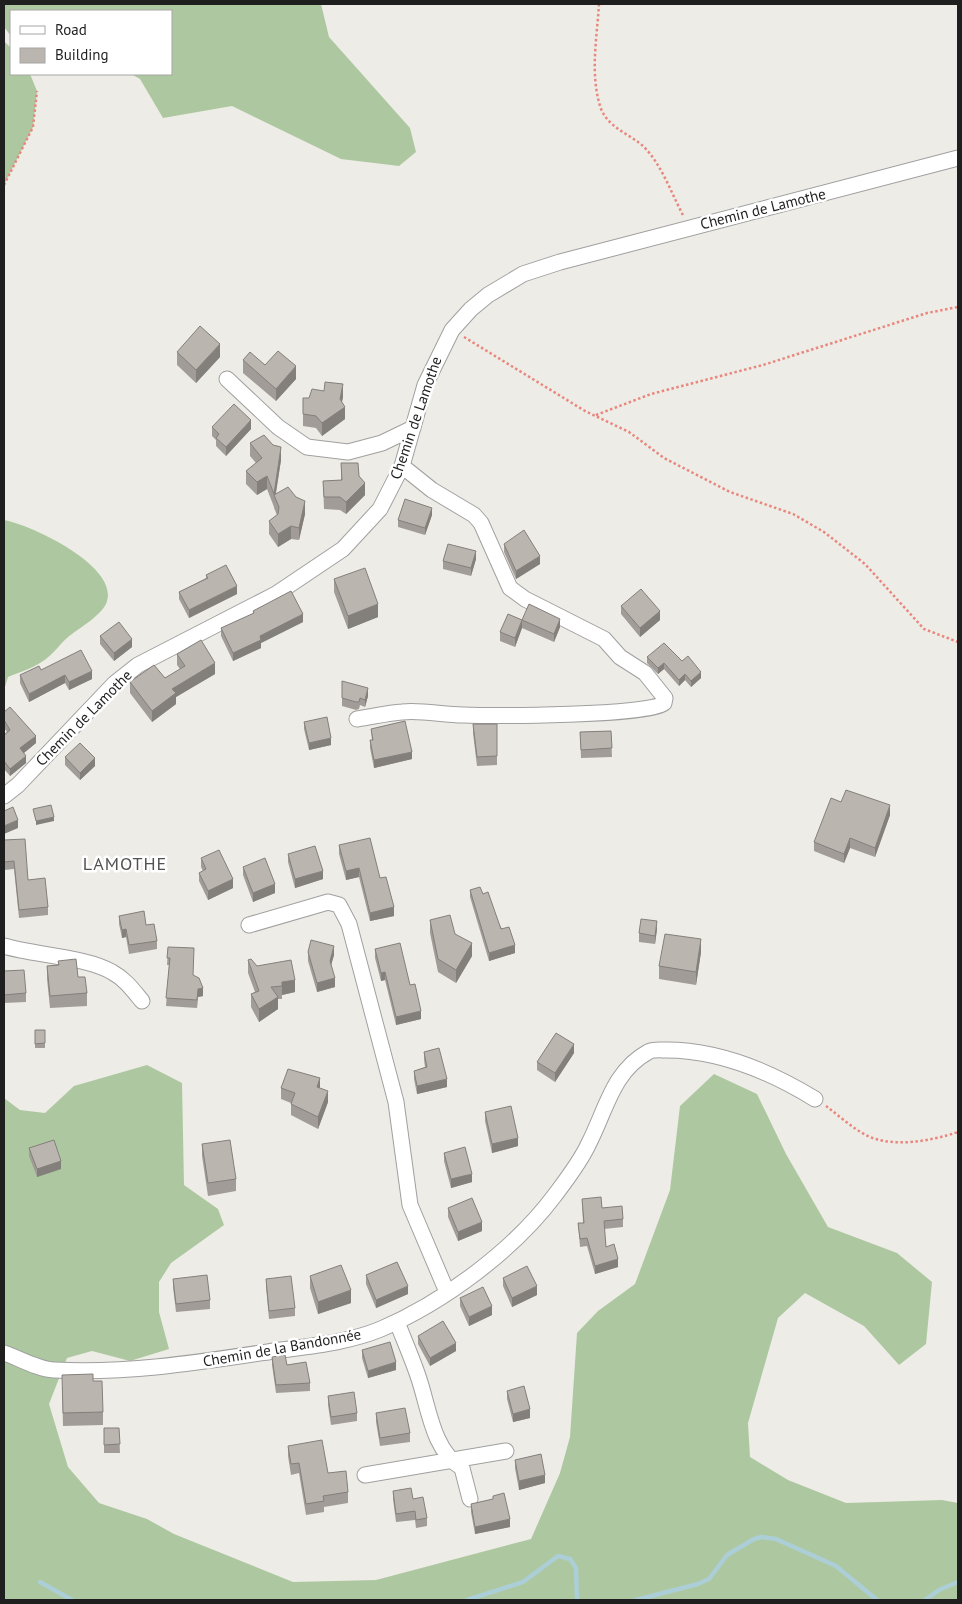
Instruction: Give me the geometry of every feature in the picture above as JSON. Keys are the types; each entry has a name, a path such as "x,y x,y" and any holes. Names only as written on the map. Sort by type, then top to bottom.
{"street":[{"name":"Chemin de Lamothe","path":"4,796 18,785 114,684 138,664 276,594 343,549 380,509 402,466 425,385 452,330 471,309 523,274 689,227 803,200 958,158"},
{"path":"227,379 278,427 307,447 348,452 382,443 412,428"},
{"path":"357,719 403,712 483,715 649,709 660,707 664,703 665,698 645,674 620,657 604,639 525,599 510,588 481,522 474,514 432,490 402,466"},
{"path":"249,926 328,902 339,905 349,924 396,1102 410,1205 447,1292"},
{"path":"4,946 91,964 111,971 126,982 142,1001"},
{"name":"Chemin de la Bandonnée","path":"4,1353 51,1370 135,1369 195,1363 350,1340 397,1322 447,1292 489,1263 528,1226 552,1199 589,1144 606,1101 626,1068 650,1050 682,1050 740,1062 791,1084 815,1098"},
{"path":"397,1322 419,1377 430,1420 450,1461 462,1468 470,1499"},
{"path":"365,1475 506,1451"}],"path":[{"path":"599,4 594,64 601,107 610,124 643,147 654,161 689,227"},
{"path":"4,185 33,127 37,91"},
{"path":"595,416 652,394 763,365 928,313 958,307"},
{"path":"452,330 595,416 629,432 664,458 730,492 793,514 824,532 865,564 924,630 958,642"},
{"path":"815,1098 865,1135 891,1141 932,1141 958,1132"}],"green space":[{"path":"4,4 321,4 329,37 410,128 416,152 399,166 341,159 232,106 163,118 140,79 133,75 172,75 172,10 10,10 10,35 4,27"},
{"path":"4,41 10,47 10,75 30,75 37,91 33,127 4,185"},
{"path":"4,520 17,523 52,539 87,561 99,574 107,588 107,601 96,616 68,637 46,659 33,667 8,677 4,690"},
{"path":"147,1065 182,1083 184,1185 218,1209 224,1225 171,1263 159,1282 159,1312 169,1349 130,1361 92,1351 67,1358 49,1404 68,1467 99,1503 147,1519 174,1534 293,1582 376,1580 531,1539 560,1473 570,1437 577,1333 598,1311 635,1284 670,1190 680,1106 714,1074 757,1094 786,1154 828,1227 897,1253 932,1282 926,1344 899,1365 864,1326 805,1293 778,1318 748,1423 750,1457 788,1480 846,1503 942,1500 958,1503 958,1600 4,1600 4,1098 20,1110 45,1113 74,1086"}],"building":[{"path":"200,326 220,344 196,370 177,352"},
{"path":"278,351 296,366 276,389 243,360 250,352 265,365"},
{"path":"325,382 343,384 340,399 345,407 322,423 316,416 303,414 303,398 309,398 312,389 324,391"},
{"path":"234,404 251,420 226,447 216,438 219,434 212,427"},
{"path":"264,435 273,445 281,447 274,494 267,476 257,482 246,471 262,458 250,443"},
{"path":"341,463 358,463 359,476 365,483 346,502 340,497 324,497 323,481 342,480"},
{"path":"288,487 296,497 305,501 299,528 291,526 278,534 269,521 278,514 279,507 274,495"},
{"path":"405,499 432,508 425,528 398,520"},
{"path":"524,530 540,556 516,571 504,544"},
{"path":"448,544 476,551 471,568 443,561"},
{"path":"226,565 237,586 189,610 179,592 208,578 206,575"},
{"path":"365,568 378,604 348,616 334,579"},
{"path":"641,589 660,611 640,628 621,606"},
{"path":"291,591 303,614 260,636 261,640 233,653 221,628 254,613 253,611"},
{"path":"529,604 560,619 554,634 522,620"},
{"path":"508,614 522,620 515,638 500,632"},
{"path":"119,622 132,639 114,653 100,636"},
{"path":"201,640 215,663 172,689 176,693 152,711 130,682 154,665 165,678 185,666 177,654"},
{"path":"664,643 682,661 688,656 701,672 691,681 685,674 679,680 664,663 658,668 647,657"},
{"path":"81,650 92,671 69,682 65,675 29,694 20,675 39,666 41,670"},
{"path":"342,681 368,688 365,700 360,698 359,702 356,702 342,698"},
{"path":"10,707 36,736 20,748 26,756 10,769 4,761 4,735 10,730 4,720 4,712"},
{"path":"327,717 331,738 309,743 304,722"},
{"path":"405,721 412,752 374,760 370,740 373,740 371,729"},
{"path":"473,724 497,724 497,756 477,757"},
{"path":"611,731 612,748 581,750 580,732"},
{"path":"80,743 95,758 80,773 65,757"},
{"path":"846,790 890,805 875,848 850,838 844,854 814,842 831,798 841,802"},
{"path":"51,805 54,817 36,821 33,809"},
{"path":"13,807 18,820 4,826 4,811"},
{"path":"370,838 380,878 386,877 394,907 370,913 359,868 346,871 339,845"},
{"path":"25,839 28,880 45,878 48,907 19,910 14,861 4,862 4,840"},
{"path":"315,846 323,871 295,879 288,854"},
{"path":"219,850 233,879 208,891 199,873 206,869 201,858"},
{"path":"265,858 275,884 253,893 243,867"},
{"path":"480,887 483,894 488,892 501,929 509,927 515,945 489,953 470,890"},
{"path":"144,911 146,925 154,924 157,941 129,945 126,929 122,930 119,916"},
{"path":"450,915 455,934 472,943 456,970 438,959 430,920"},
{"path":"641,919 657,921 655,936 639,933"},
{"path":"665,934 701,939 696,972 659,966"},
{"path":"311,940 334,946 330,961 335,978 317,983 308,952"},
{"path":"400,943 410,985 415,984 421,1011 396,1017 385,972 381,973 375,949"},
{"path":"168,947 194,948 193,975 199,978 203,988 198,989 197,1000 166,998 170,958 167,958"},
{"path":"76,959 78,977 85,977 87,993 50,996 47,966 59,965 58,961"},
{"path":"251,959 257,966 291,960 295,980 282,982 282,986 271,987 278,997 259,1009 251,994 259,991 248,960"},
{"path":"24,970 26,993 4,995 4,971"},
{"path":"35,1030 45,1030 45,1043 35,1044"},
{"path":"556,1033 574,1044 555,1073 537,1062"},
{"path":"439,1048 447,1079 417,1086 414,1071 427,1067 424,1052"},
{"path":"288,1069 320,1078 317,1087 328,1091 318,1117 291,1104 295,1093 281,1088"},
{"path":"511,1106 518,1138 492,1144 485,1112"},
{"path":"54,1140 61,1161 37,1169 29,1148"},
{"path":"230,1140 236,1179 208,1183 202,1144"},
{"path":"465,1147 472,1174 451,1179 444,1153"},
{"path":"601,1197 602,1208 622,1206 623,1219 604,1221 606,1247 614,1244 618,1259 595,1266 587,1238 580,1239 578,1223 584,1223 582,1199"},
{"path":"472,1198 482,1222 458,1232 448,1208"},
{"path":"397,1262 408,1286 376,1300 366,1275"},
{"path":"341,1265 351,1290 318,1302 310,1276"},
{"path":"527,1266 537,1286 512,1298 503,1278"},
{"path":"207,1275 210,1300 176,1304 173,1279"},
{"path":"291,1276 295,1308 269,1311 266,1279"},
{"path":"483,1287 492,1306 469,1317 460,1298"},
{"path":"443,1321 456,1343 430,1358 418,1336"},
{"path":"390,1342 396,1362 368,1371 362,1350"},
{"path":"285,1355 287,1365 306,1362 310,1383 276,1385 272,1357"},
{"path":"93,1374 93,1381 102,1381 103,1412 63,1413 62,1375"},
{"path":"524,1386 530,1409 513,1414 507,1391"},
{"path":"354,1392 357,1413 331,1417 328,1396"},
{"path":"405,1408 410,1433 380,1438 376,1413"},
{"path":"104,1428 119,1428 120,1444 104,1445"},
{"path":"322,1440 328,1473 346,1471 348,1492 323,1496 324,1501 306,1504 299,1463 291,1464 288,1446"},
{"path":"541,1454 545,1475 519,1481 515,1460"},
{"path":"411,1488 413,1499 423,1497 427,1518 416,1520 415,1511 396,1514 393,1491"},
{"path":"504,1493 510,1519 475,1527 471,1504 493,1499 493,1496"}],"waterway":[{"path":"636,1600 698,1584 709,1579 727,1555 754,1539 762,1537 776,1539 836,1566 877,1600"},
{"path":"467,1600 523,1582 558,1556 570,1559 576,1568 577,1600"},
{"path":"40,1582 72,1600"},
{"path":"925,1600 939,1590 958,1582"}],"district":[{"name":"LAMOTHE","path":"125,864"}]}
